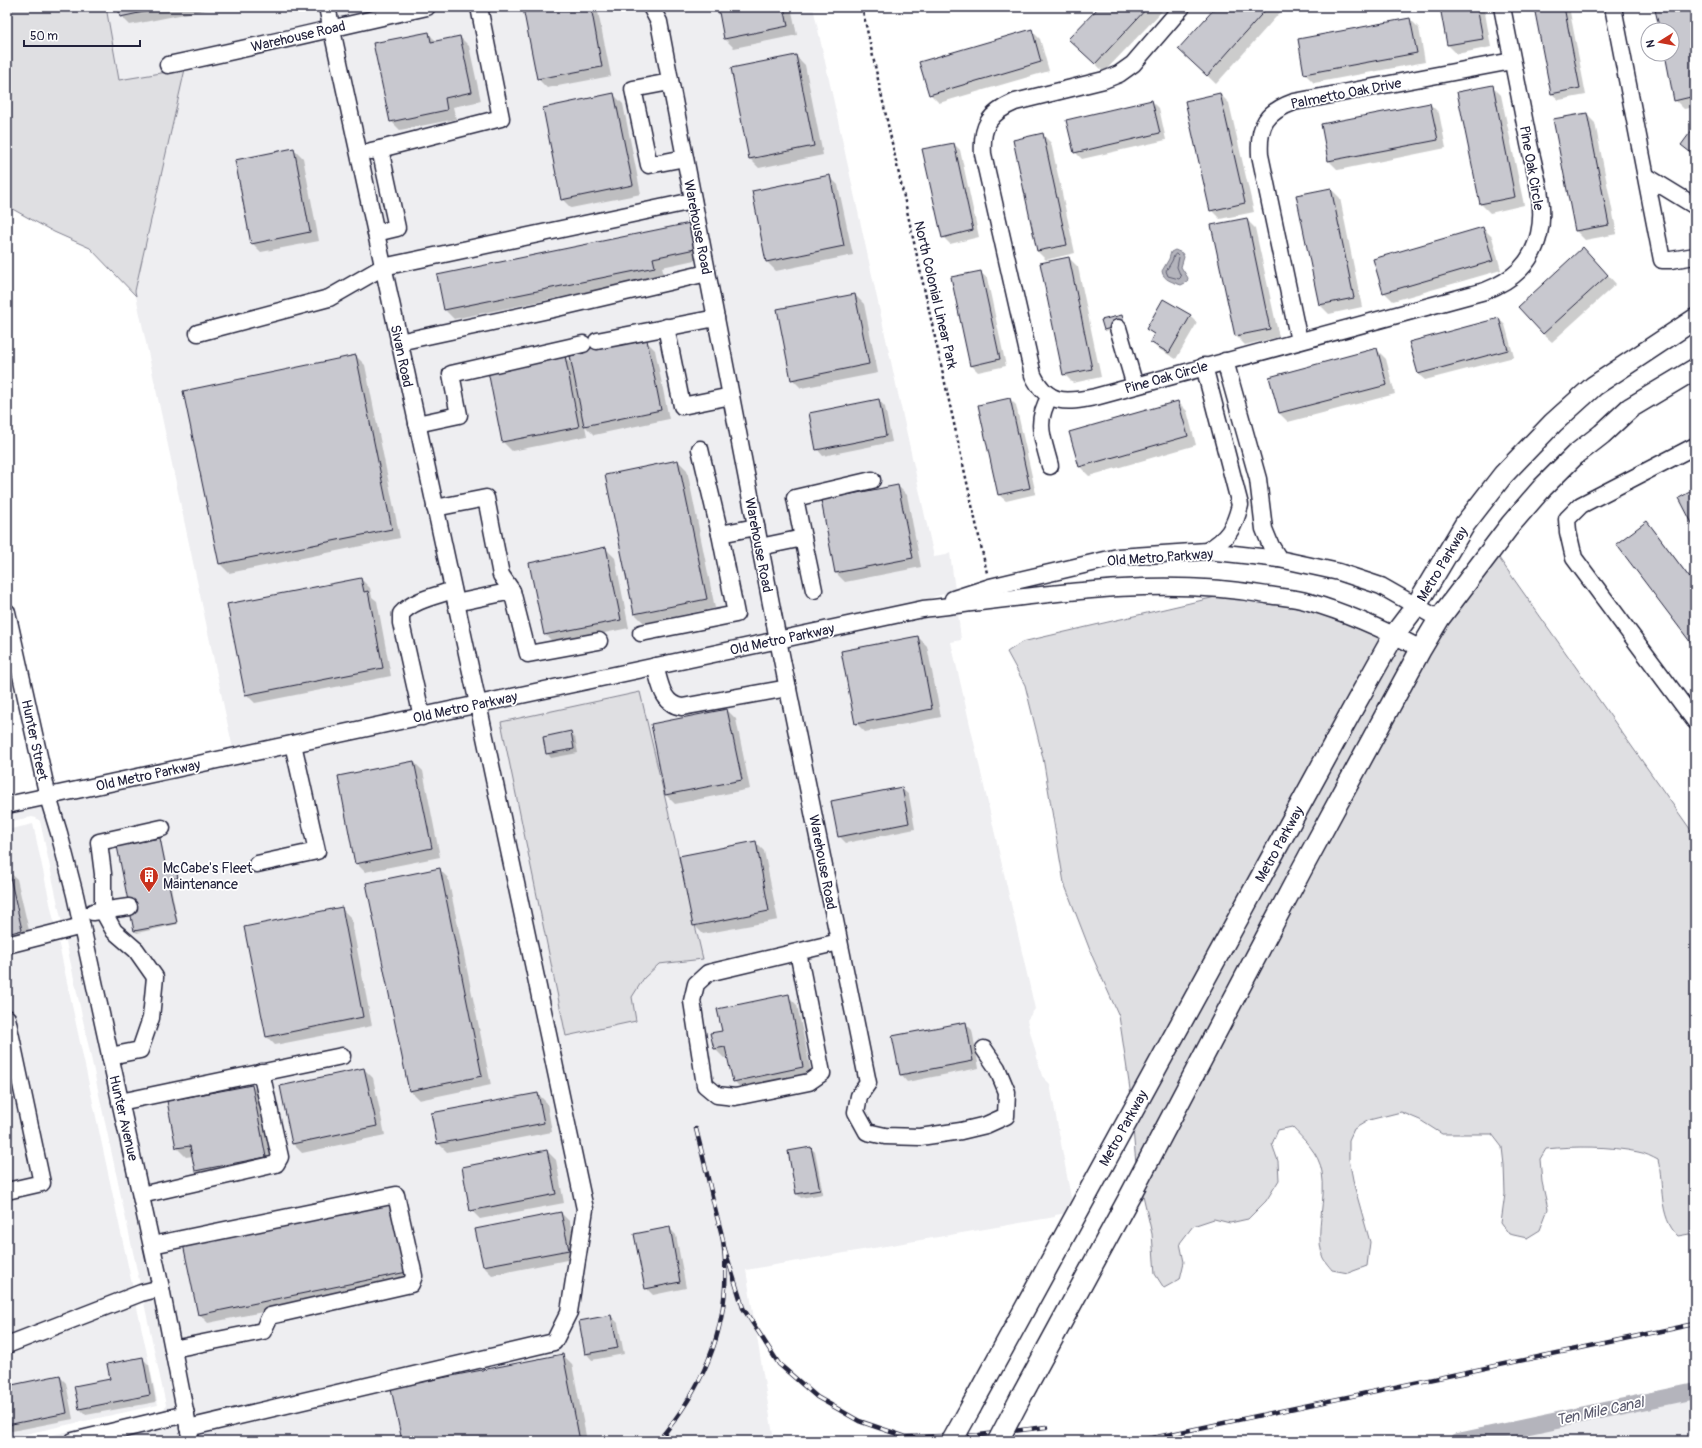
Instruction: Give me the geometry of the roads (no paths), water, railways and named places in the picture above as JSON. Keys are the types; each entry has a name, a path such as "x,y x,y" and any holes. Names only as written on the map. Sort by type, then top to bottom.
{"main road":[{"name":"Metro Parkway","path":"952,1441 1353,708 1394,635 1416,606 1465,524 1503,475 1553,423 1594,386 1695,319"},
{"name":"Metro Parkway","path":"998,1441 1131,1194 1302,869 1421,649 1439,619 1511,524 1575,455 1602,434 1630,408 1695,369"}],"street":[{"name":"Sivan Road","path":"188,1428 554,1342 569,1312 585,1209 478,704 327,7"},
{"name":"Warehouse Road","path":"168,65 305,36 332,28 427,7"},
{"path":"359,154 501,118 479,7"},
{"name":"Warehouse Road","path":"651,7 659,22 778,640 868,1083 859,1096 856,1112 867,1132 885,1136 920,1137 961,1131 986,1125 1006,1116 1007,1092 996,1068 984,1049"},
{"name":"Pine Oak Circle","path":"1182,7 1133,64 1119,74 1104,80 1015,102 1002,107 993,114 987,122 983,134 983,154 1033,375 1038,386 1044,393 1061,400 1073,402 1485,291 1510,279 1522,269 1535,248 1539,233 1540,206 1502,7"},
{"path":"1613,7 1662,260 1695,256"},
{"name":"Palmetto Oak Drive","path":"1299,341 1260,155 1259,142 1261,132 1269,117 1275,110 1294,102 1512,61"},
{"path":"670,82 633,89 649,165 685,158"},
{"path":"376,233 397,228 380,149"},
{"path":"1646,176 1695,206"},
{"path":"198,333 330,298 383,267 693,201"},
{"path":"399,342 707,274"},
{"path":"417,424 459,415 451,374 590,342 716,318"},
{"path":"666,327 682,406 731,396"},
{"path":"1118,328 1135,386"},
{"path":"1225,361 1258,479 1264,529 1271,546 1279,559"},
{"path":"1204,366 1240,505 1228,534 1222,542 1207,551"},
{"path":"1050,396 1042,411 1040,428 1050,466"},
{"path":"1217,416 1239,410"},
{"path":"1695,446 1582,505 1568,519 1571,548 1574,558 1695,720"},
{"path":"641,632 736,614 720,534 700,448"},
{"path":"814,590 795,498 872,480"},
{"path":"435,508 486,498 500,575 512,591 528,654 599,641"},
{"path":"1240,505 1261,499"},
{"path":"720,534 756,527"},
{"path":"760,547 803,538"},
{"name":"Old Metro Parkway","path":"923,609 990,587 1109,559 1207,551 1279,559 1339,572 1378,585 1439,619"},
{"path":"1063,593 1060,589 1061,585 1073,574 1109,559"},
{"name":"Old Metro Parkway","path":"7,805 923,609 1063,593 1152,586 1202,586 1242,590 1307,601 1347,614 1421,649"},
{"path":"422,716 401,623 401,614 406,609 417,603 454,597 512,591"},
{"name":"Hunter Street","path":"7,612 48,797"},
{"path":"655,666 664,697 674,706 682,707 788,688"},
{"path":"257,864 317,851 293,744"},
{"name":"Hunter Avenue","path":"48,797 59,834 80,920 152,1245 188,1428"},
{"path":"110,1056 140,1050 151,1018 155,977 136,950 114,931 103,910 103,874 99,842 162,828"},
{"path":"7,945 80,920 103,910 129,907"},
{"path":"798,952 822,1073 808,1082 735,1097 717,1096 705,1085 692,1002 696,984 708,973 839,942"},
{"path":"7,1018 42,1183 7,1191"},
{"path":"120,1102 342,1056"},
{"path":"141,1195 276,1164 280,1157 261,1072"},
{"path":"152,1245 396,1195 414,1276 411,1284 270,1316 263,1331 173,1349"},
{"path":"7,1345 141,1293 161,1288"},
{"path":"84,1440 188,1428"}],"water":[{"path":"1175,250 1182,253 1184,257 1181,267 1188,278 1187,282 1181,285 1166,279 1162,271 1171,252"}],"waterway":[{"name":"Ten Mile Canal","path":"1458,1441 1695,1391"}],"railway":[{"path":"658,1441 675,1420 702,1375 712,1352 724,1302 725,1275 722,1233 696,1129"},
{"path":"724,1247 743,1308 779,1364 817,1397 859,1421 906,1437 979,1435 1046,1427"},
{"path":"1138,1441 1695,1324"}],"place":[{"name":"McCabe's Fleet Maintenance","path":"149,893"}]}
